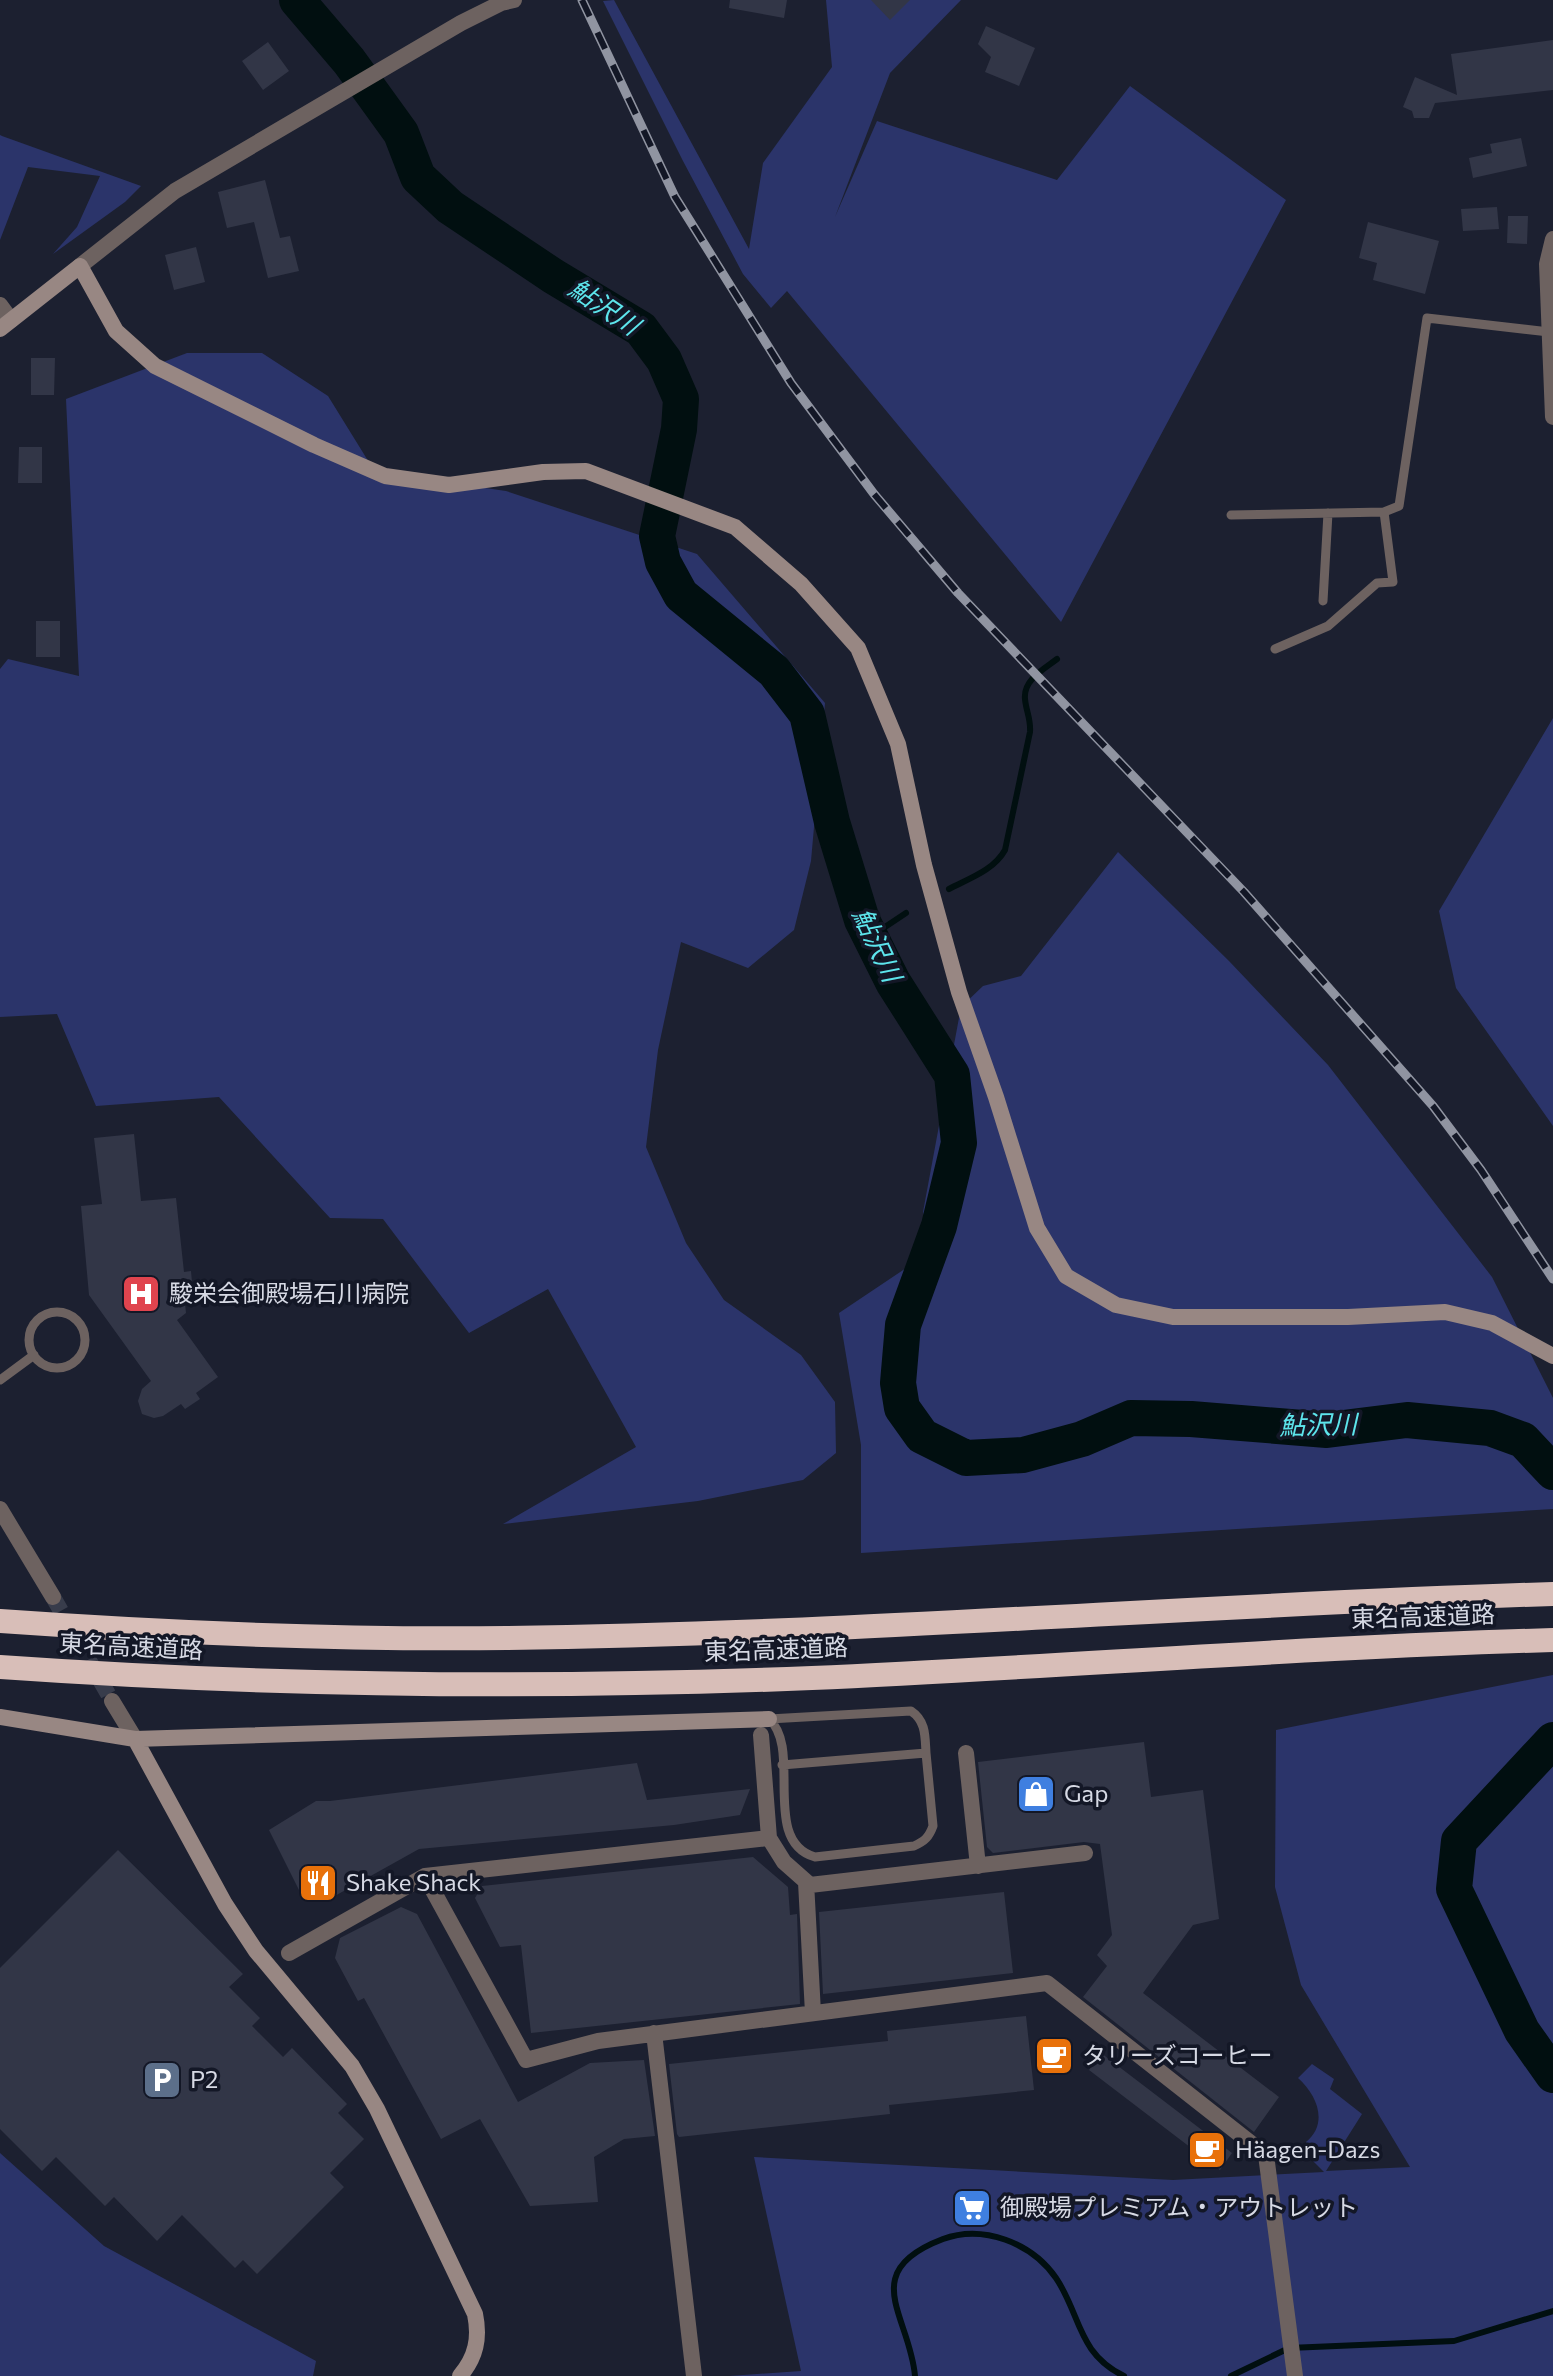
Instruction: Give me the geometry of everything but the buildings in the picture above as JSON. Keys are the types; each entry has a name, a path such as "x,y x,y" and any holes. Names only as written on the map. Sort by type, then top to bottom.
{"highway":[{"name":"東名高速道路","path":"0,1621 151,1632 269,1636 507,1638 809,1630 1553,1594"},
{"name":"東名高速道路","path":"0,1667 154,1678 514,1685 810,1678 1200,1655 1553,1640"},
{"path":"1462,1643 1553,1647"}],"street":[{"path":"0,305 6,325 175,191 461,23 501,3 514,0"},
{"path":"1553,239 1547,264 1553,417"},
{"path":"80,266 116,331 155,366 314,445 385,476 449,485 543,472 586,471 735,527 801,584 858,648 898,744 924,865 959,992 1037,1228 1066,1276 1116,1305 1173,1317 1348,1317 1445,1312 1492,1323 1553,1356"},
{"path":"0,1509 53,1597"},
{"path":"112,1701 241,1928 256,1951 352,2066 377,2109 475,2314 478,2330 476,2347 460,2376"},
{"path":"0,1717 135,1739 769,1719"},
{"path":"761,1735 769,1838 784,1862 810,1885 1085,1853"},
{"path":"966,1753 978,1866"},
{"path":"289,1953 425,1876 769,1838"},
{"path":"425,1876 526,2060 598,2041 1047,1983 1266,2155 1295,2376"},
{"path":"806,1882 813,2013"},
{"path":"654,2033 694,2376"}],"lane":[{"path":"1231,515 1384,512 1399,506 1427,318 1549,332"},
{"path":"1275,649 1328,626 1377,583 1393,582 1384,512"},
{"path":"1323,601 1328,513"},
{"path":"52,1311 70,1314 83,1327 85,1346 75,1362 58,1368 40,1362 34,1355 30,1347 31,1328 43,1315 52,1311"},
{"path":"0,1380 34,1355"},
{"path":"911,1711 919,1716 924,1725 933,1826 923,1842 914,1846 815,1857 798,1848 787,1828 779,1732 769,1719 911,1711"},
{"path":"782,1765 926,1753"}],"shaded area":[{"path":"614,0 749,249 763,163 832,67 826,0 961,0 890,73 835,217 877,121 1057,180 1130,86 1286,200 1061,622 787,291 771,308 743,274 603,1"},
{"path":"0,135 141,186 125,202 53,254 77,227 100,176 28,167 0,240"},
{"path":"187,353 262,353 328,396 375,472 506,491 697,554 825,703 811,861 794,930 748,968 681,942 658,1050 646,1147 686,1243 724,1300 801,1355 835,1402 836,1453 803,1480 698,1501 503,1524 636,1447 548,1289 469,1333 383,1219 330,1218 219,1097 96,1106 57,1014 0,1017 0,669 8,659 79,676 66,399"},
{"path":"1553,718 1553,1126 1456,988 1439,911"},
{"path":"1118,852 1229,961 1328,1065 1492,1277 1553,1398 1553,1509 861,1553 861,1445 839,1313 933,1250 923,1212 961,1007 983,986 1021,976"},
{"path":"1553,1675 1553,2376 729,2376 801,2371 754,2157 1173,2180 1324,2172 1310,2158 1306,2142 1317,2126 1318,2109 1310,2092 1298,2078 1312,2064 1334,2079 1330,2089 1362,2114 1326,2171 1410,2167 1301,1985 1275,1887 1276,1730"},
{"path":"0,2153 104,2246 316,2361 313,2376 0,2376"}],"waterway":[{"name":"鮎沢川","path":"297,0 349,61 401,133 418,177 450,207 553,276 641,329 664,360 681,399 679,429 657,536 663,562 681,595 774,671 807,714 832,822 862,920 893,982 952,1075 959,1143 939,1226 903,1325 898,1383 902,1408 922,1436 966,1458 1023,1455 1082,1439 1131,1418 1191,1419 1327,1430 1407,1420 1490,1428 1523,1440 1553,1472"},
{"path":"949,889 988,868 1005,850 1030,732 1025,692 1035,676 1057,659"},
{"path":"870,937 906,913"},
{"name":"鮎沢川","path":"1553,1740 1459,1841 1454,1889 1522,2031 1553,2075"},
{"path":"915,2376 894,2297 895,2281 901,2266 917,2252 943,2239 974,2234 1020,2246 1046,2266 1064,2292 1088,2345 1109,2367 1124,2376"},
{"path":"1231,2376 1289,2348 1454,2341 1553,2311"}],"tunnel":[{"path":"53,1597 112,1701"}],"railway":[{"path":"582,0 675,197 791,383 874,494 958,593 1244,892 1433,1106 1481,1170 1553,1279"}],"place":[{"name":"駿栄会御殿場石川病院","path":"141,1294"},
{"name":"Gap","path":"1036,1794"},
{"name":"Shake Shack","path":"318,1883"},
{"name":"タリーズコーヒー","path":"1054,2056"},
{"name":"P2","path":"162,2080"},
{"name":"Häagen-Dazs","path":"1207,2150"},
{"name":"御殿場プレミアム・アウトレット","path":"972,2208"}]}
